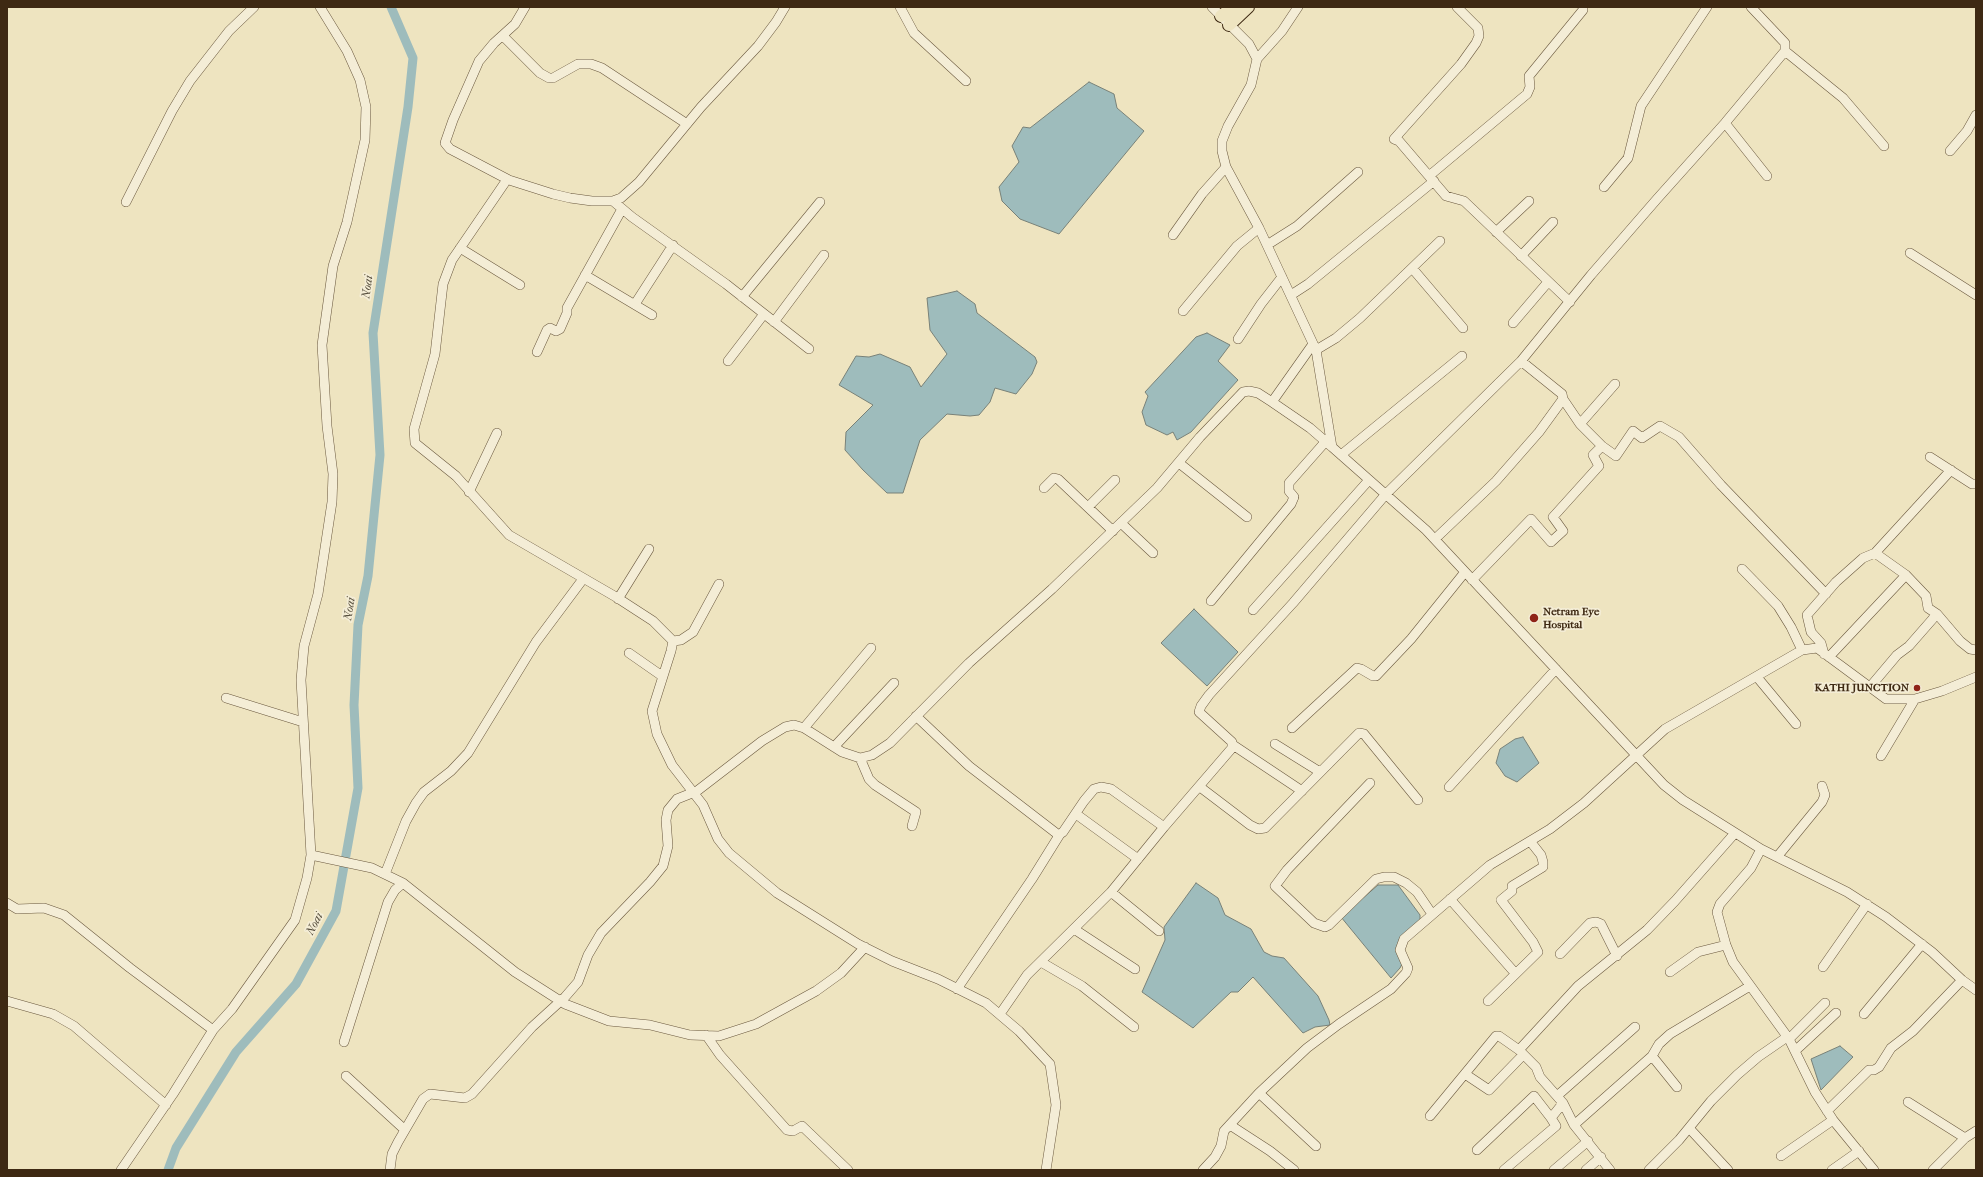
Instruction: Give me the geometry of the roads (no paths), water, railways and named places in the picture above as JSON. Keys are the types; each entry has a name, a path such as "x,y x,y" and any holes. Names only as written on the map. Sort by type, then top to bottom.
{"main road":[{"path":"1225,20 1233,7"},
{"path":"1225,20 1248,7"}],"street":[{"path":"126,202 172,111 190,81 230,31 254,7"},
{"path":"121,1170 166,1105 213,1030 232,1009 295,920 300,908 311,855 301,680 304,646 318,594 332,502 333,474 327,426 322,346 333,266 347,222 365,140 366,107 360,80 347,51 320,7"},
{"path":"525,7 515,24 490,47 479,61 453,120 445,143 450,149 509,180 570,198 613,201 629,193 687,124 758,46 785,7"},
{"path":"900,7 914,33 966,82"},
{"path":"1212,7 1249,44 1257,59"},
{"path":"1298,7 1282,31 1257,59 1252,84 1222,141 1222,151 1226,167 1259,228 1315,347 1329,444"},
{"path":"1457,7 1479,31 1476,43 1461,64 1394,139 1399,141 1446,196 1464,201 1570,302"},
{"path":"1604,187 1628,158 1641,106 1707,7"},
{"path":"1302,791 1233,745 1199,712 1200,706 1293,602 1386,494 1521,361 1657,198 1725,123 1785,51 1785,43 1751,7"},
{"path":"1291,295 1308,284 1432,179 1527,94 1530,87 1529,76 1583,10"},
{"path":"503,36 540,73 549,78 553,78 578,64 591,64 602,68 687,124"},
{"path":"1785,51 1844,98 1884,146"},
{"path":"1950,151 1966,131 1976,115"},
{"path":"1725,123 1767,176"},
{"path":"1173,235 1207,188 1226,167"},
{"path":"1267,245 1302,222 1358,172"},
{"path":"509,180 506,181 452,260 443,284 435,354 414,429 415,444 456,476 509,535 653,621 673,641"},
{"path":"613,201 809,349"},
{"path":"1496,232 1529,201"},
{"path":"742,297 820,202"},
{"path":"537,352 550,328 556,331 560,329 567,313 567,308 584,275 622,209"},
{"path":"1521,256 1553,222"},
{"path":"1183,311 1238,246 1259,228"},
{"path":"1272,402 1315,347 1336,338 1360,318 1393,288 1440,241"},
{"path":"635,304 673,245"},
{"path":"460,248 520,285"},
{"path":"1910,253 1976,295"},
{"path":"774,322 824,255"},
{"path":"1412,268 1463,328"},
{"path":"584,275 652,315"},
{"path":"1238,339 1261,304 1282,278"},
{"path":"1513,323 1548,282"},
{"path":"728,361 764,314"},
{"path":"1341,455 1462,356"},
{"path":"1521,361 1562,394 1563,399 1580,424 1602,446 1616,456 1633,432 1642,438 1660,426 1679,437 1721,485 1826,594"},
{"path":"1580,424 1615,384"},
{"path":"390,1170 392,1154 423,1099 430,1094 465,1098 472,1094 532,1027 578,982 588,955 601,933 650,882 663,866 668,846 666,820 668,810 677,799 697,791 762,741 785,727 794,725 804,728 834,747 860,758 872,755 890,743 969,663 1052,589 1157,488 1209,427 1243,392 1249,391 1258,393 1272,402 1329,444 1408,513 1637,754 1664,785 1683,800 1761,849 1847,892 1886,917 1922,944 1962,980 1976,990"},
{"path":"1435,540 1496,481 1539,432 1563,399"},
{"path":"469,492 497,433"},
{"path":"1211,601 1291,504 1294,497 1289,491 1289,483 1329,444"},
{"path":"1472,580 1531,519 1551,542 1563,531 1553,517 1599,466 1593,455 1602,446"},
{"path":"1930,457 1972,484 1976,484"},
{"path":"1179,463 1247,516"},
{"path":"1827,655 1821,643 1811,632 1807,615 1863,558 1875,553 1951,470"},
{"path":"1044,488 1054,478 1058,479 1113,531"},
{"path":"1088,507 1115,480"},
{"path":"1253,610 1369,480"},
{"path":"1121,523 1153,553"},
{"path":"618,599 649,549"},
{"path":"1875,553 1906,575 1926,596 1928,608 1937,614 1960,641 1970,650 1976,650"},
{"path":"1742,569 1778,606 1791,627 1802,650"},
{"path":"1292,728 1357,668 1361,668 1373,676 1376,676 1411,639 1465,572"},
{"path":"1827,655 1906,575"},
{"path":"385,874 406,821 416,803 424,792 452,771 468,753 536,642 583,579"},
{"path":"673,641 681,640 693,632 719,584"},
{"path":"1870,687 1897,655 1909,646 1937,614"},
{"path":"673,641 672,651 662,676 652,711 657,734 672,765 703,805 718,839 729,853 777,893 865,947 892,961 986,1003 1019,1031 1050,1064 1056,1105 1046,1170"},
{"path":"804,728 871,648"},
{"path":"1203,1170 1215,1157 1221,1146 1224,1131 1259,1093 1307,1048 1391,989 1408,968 1400,950 1404,939 1490,865 1550,829 1584,803 1665,729 1802,650 1817,648 1886,699 1915,699 1942,691 1972,679 1976,687"},
{"path":"629,653 662,676"},
{"path":"1448,787 1556,669"},
{"path":"1757,677 1796,724"},
{"path":"834,747 894,683"},
{"path":"226,698 303,722"},
{"path":"1881,756 1915,699"},
{"path":"916,716 969,766 1060,834"},
{"path":"1200,787 1250,825 1258,829 1265,828 1359,733 1364,734 1418,800"},
{"path":"1275,744 1320,772"},
{"path":"1000,1014 1027,975 1111,892 1164,827 1200,787 1233,745"},
{"path":"860,758 869,779 875,786 916,812 912,826"},
{"path":"1370,783 1295,860 1279,878 1275,886 1314,923 1325,926 1329,925 1376,880 1384,876 1394,877 1406,883 1417,892 1432,914"},
{"path":"957,989 1032,879 1060,834 1094,789 1101,786 1110,789 1164,827"},
{"path":"1778,857 1822,802 1825,795 1822,786"},
{"path":"1076,814 1138,859"},
{"path":"1465,1074 1483,1088 1489,1090 1578,986 1617,956 1647,930 1675,901 1735,833"},
{"path":"1488,1001 1538,952 1533,942 1501,900 1512,891 1512,886 1543,867 1541,855 1530,841"},
{"path":"1761,849 1751,868 1720,904 1717,912 1726,945 1732,962 1796,1051 1815,1092 1827,1111 1874,1170"},
{"path":"311,855 372,868 403,883 515,972 560,1001 609,1021 650,1024 690,1035 719,1036 756,1024 816,991 841,973 865,947"},
{"path":"344,1042 386,909 395,890 403,883"},
{"path":"1111,892 1159,931"},
{"path":"1450,899 1515,973"},
{"path":"7,903 17,909 44,908 64,915 130,968 213,1030"},
{"path":"1823,967 1866,904"},
{"path":"1560,954 1590,923 1596,922 1601,924 1617,956"},
{"path":"1074,929 1135,969"},
{"path":"1864,1014 1922,944"},
{"path":"1670,972 1698,952 1726,945"},
{"path":"1041,962 1082,986 1134,1026"},
{"path":"1827,1111 1869,1070 1874,1070 1880,1067 1891,1048 1913,1031 1962,980"},
{"path":"1574,1125 1652,1056 1659,1044 1670,1034 1750,986"},
{"path":"7,1001 53,1014 74,1026 166,1105"},
{"path":"1655,1168 1711,1101 1737,1075 1758,1057 1788,1038 1825,1003"},
{"path":"1796,1051 1836,1013"},
{"path":"1551,1118 1560,1100 1635,1027"},
{"path":"706,1035 720,1055 787,1130 793,1131 802,1126 848,1170"},
{"path":"1430,1116 1496,1036 1499,1036 1521,1052 1536,1067 1540,1077 1560,1100 1574,1125 1610,1170"},
{"path":"1652,1056 1677,1087"},
{"path":"346,1076 405,1130"},
{"path":"1259,1093 1316,1146"},
{"path":"1477,1150 1534,1096 1556,1126 1504,1170"},
{"path":"1908,1102 1965,1138"},
{"path":"1781,1156 1833,1120"},
{"path":"1230,1125 1270,1151 1294,1170"},
{"path":"1689,1128 1728,1170"},
{"path":"1933,1170 1965,1138 1976,1131"},
{"path":"1554,1170 1588,1141"},
{"path":"1832,1170 1859,1151"},
{"path":"1586,1170 1601,1157"}],"water":[{"path":"1089,82 1114,94 1117,108 1144,131 1059,234 1020,219 1002,201 999,187 1019,162 1012,146 1023,127 1030,128"},
{"path":"957,291 975,304 977,313 1035,357 1037,362 1032,374 1016,394 995,388 990,402 979,415 970,416 947,414 920,440 903,493 887,493 845,450 846,432 873,405 839,385 856,356 869,357 880,354 910,367 921,387 947,354 930,330 927,298"},
{"path":"1207,333 1230,345 1218,361 1238,380 1191,432 1177,440 1173,432 1167,435 1146,425 1142,412 1148,396 1145,392 1196,337"},
{"path":"1194,609 1238,652 1207,686 1161,643"},
{"path":"1523,737 1539,763 1517,782 1505,776 1496,763 1500,749 1515,739"},
{"path":"1196,883 1218,898 1225,915 1251,929 1264,952 1272,956 1284,958 1318,996 1330,1025 1315,1027 1303,1033 1253,977 1238,992 1231,992 1193,1028 1142,992 1165,940 1164,927"},
{"path":"1378,885 1398,885 1420,915 1420,928 1401,947 1405,958 1400,968 1391,978 1341,917"},
{"path":"1840,1046 1853,1057 1821,1090 1811,1059"}],"waterway":[{"name":"Noai","path":"168,1170 176,1148 236,1052 296,984 336,911 358,788 354,705 358,625 368,576 380,455 373,333 408,107 413,58 391,7"}],"place":[{"name":"Netram Eye Hospital","path":"1534,618"},
{"name":"KATHI JUNCTION","path":"1917,688"}]}
